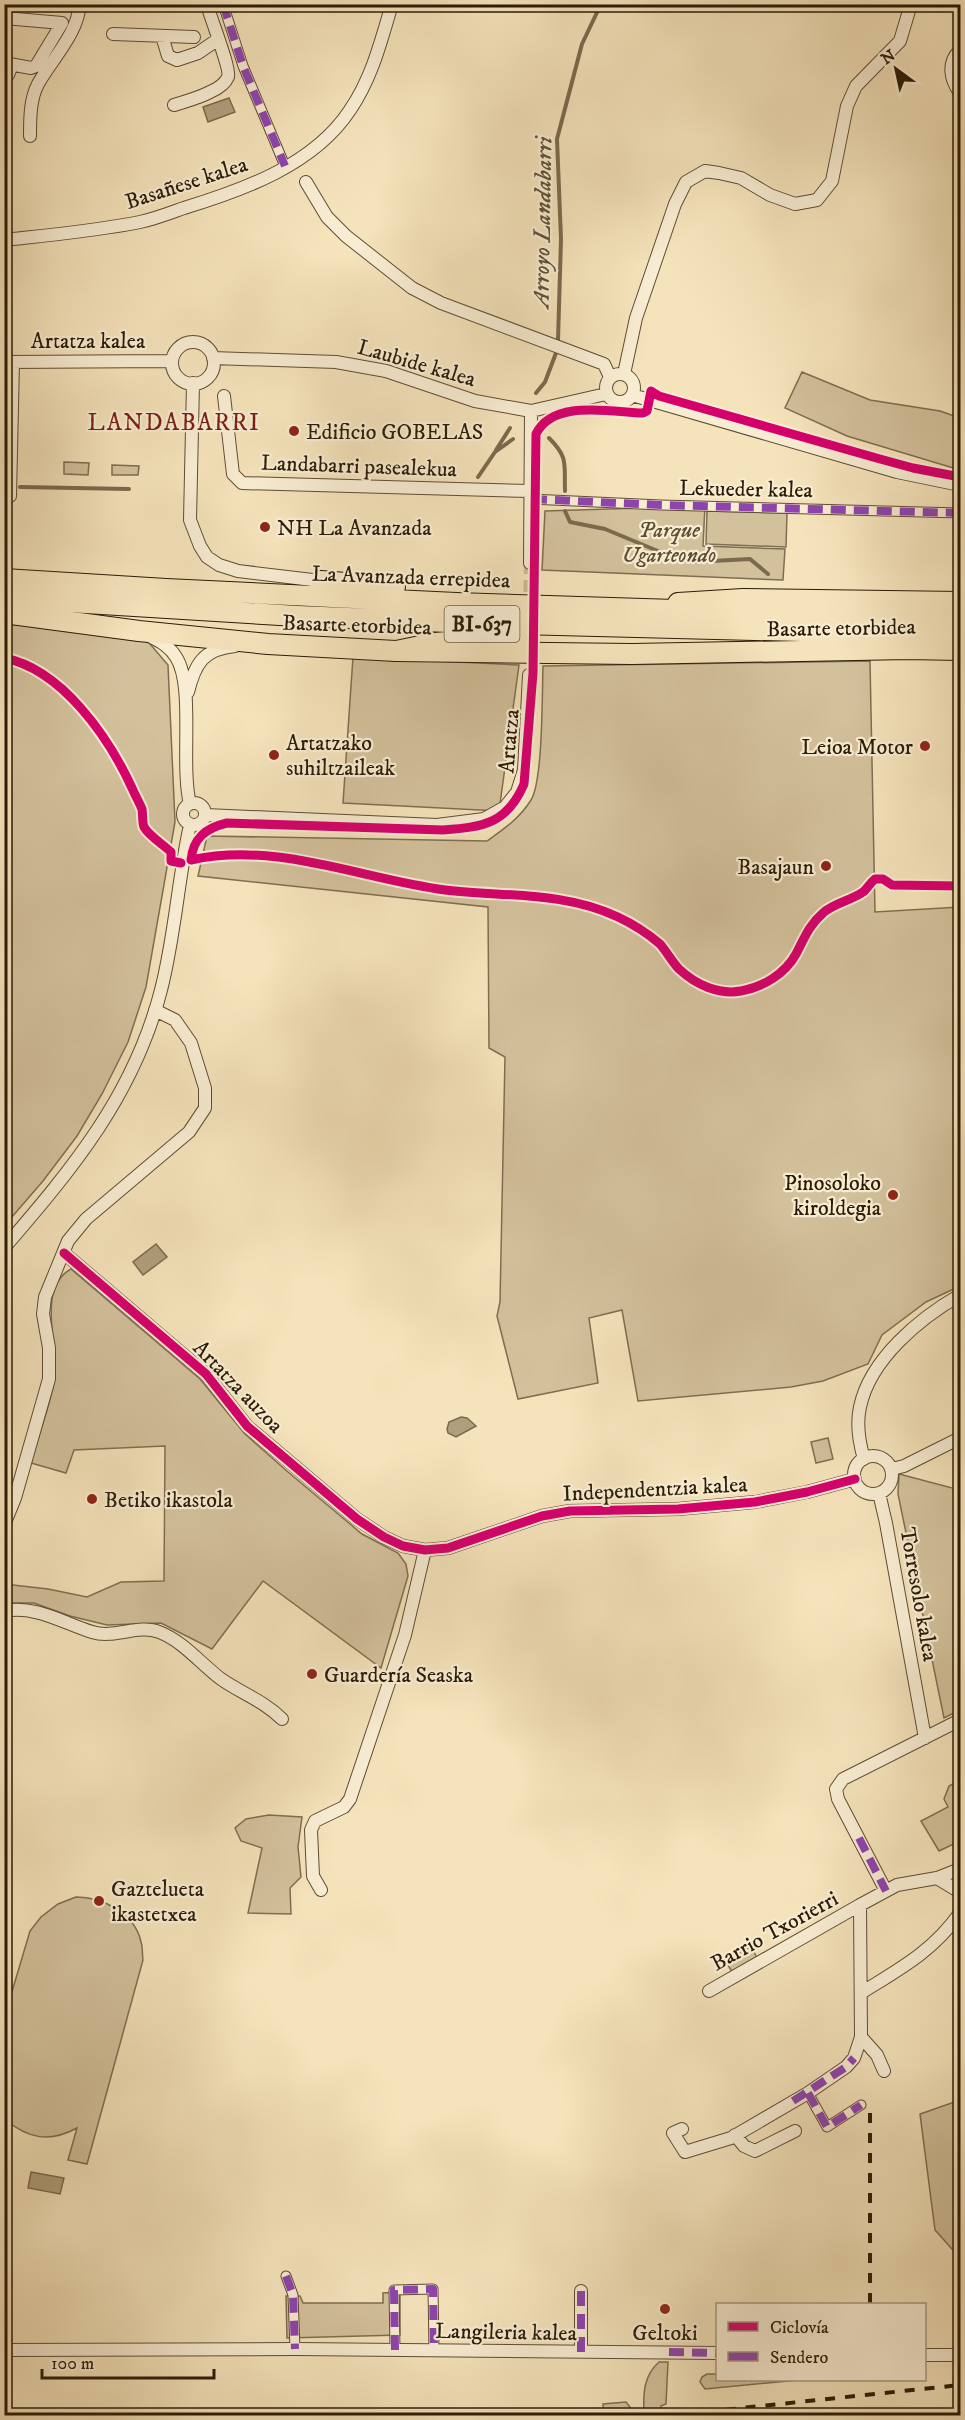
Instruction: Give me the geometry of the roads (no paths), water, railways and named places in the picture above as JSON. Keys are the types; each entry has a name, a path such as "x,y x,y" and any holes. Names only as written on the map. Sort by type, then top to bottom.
{"main road":[{"name":"La Avanzada errepidea","path":"4,579 166,589 549,606 960,619"},
{"path":"321,580 467,594 549,606"},
{"name":"La Avanzada errepidea","path":"4,598 462,623 960,635"},
{"name":"Basarte etorbidea","path":"609,607 743,598 960,602"},
{"path":"4,606 82,611 173,609"},
{"name":"Basarte etorbidea","path":"4,613 139,631 268,644 396,651 632,654 960,650"},
{"path":"396,651 435,643 654,628"}],"street":[{"path":"30,136 30,121 37,86 73,27 79,14 79,4"},
{"path":"174,105 210,92 224,83 229,75 229,66 217,40 207,4"},
{"path":"223,4 243,66 285,166"},
{"name":"Basañese kalea","path":"4,240 80,232 144,221 239,191 296,160 327,137 350,111 369,76 392,4"},
{"path":"624,374 636,318 675,204 686,182 705,171 741,178 771,195 795,204 817,200 832,181 846,106 856,86 900,41 911,4"},
{"path":"4,18 62,23 36,66 31,68 8,64 8,75 4,76"},
{"path":"113,34 194,37"},
{"path":"162,36 168,56 177,60 198,52 217,40"},
{"path":"960,50 952,62 951,73 960,93"},
{"path":"306,182 327,217 345,236 412,288 441,303 604,364 610,377"},
{"path":"189,342 202,344 211,352 213,358 212,371 209,376 193,383 177,377 172,361 178,348 189,342"},
{"name":"Laubide kalea","path":"213,358 336,362 386,371 475,401 531,411 606,394"},
{"name":"Artatza kalea","path":"9,362 172,361"},
{"path":"9,362 10,496"},
{"path":"624,374 610,377 605,385 606,394 612,400 621,402 632,395 897,472 960,485"},
{"path":"624,374 633,383 632,395"},
{"path":"193,383 190,520 207,557 219,565 238,571 321,580"},
{"name":"Landabarri pasealekua","path":"224,396 233,474 242,483 530,495"},
{"path":"530,563 531,411"},
{"name":"Lekueder kalea","path":"530,495 661,505 960,513"},
{"path":"139,631 164,643 176,657 182,672 185,702 184,779 190,804"},
{"path":"185,702 193,673 199,662 209,653 224,647 268,644"},
{"path":"206,815 437,825 484,819 505,807 517,792 524,770 529,675"},
{"path":"190,804 201,805 206,815"},
{"path":"190,804 183,812 184,820 190,825 200,824 206,815"},
{"path":"4,1248 66,1176 98,1130 128,1078 155,1010 167,962 181,863 190,825"},
{"path":"4,1525 15,1498 49,1379 49,1348 43,1314 50,1281 68,1241 86,1219 189,1132 205,1108 204,1088 191,1043 175,1020 155,1010"},
{"name":"Artatza auzoa","path":"64,1253 206,1374 247,1426 357,1519 384,1537 403,1546 425,1550"},
{"path":"864,1459 858,1424 860,1407 871,1380 902,1338 929,1315 960,1294"},
{"path":"891,1469 904,1466 960,1438"},
{"path":"872,1456 879,1456 885,1460 891,1469 892,1475 888,1486 879,1493 873,1494 862,1490 855,1479 856,1466 872,1456"},
{"name":"Independentzia kalea","path":"425,1550 448,1548 542,1516 570,1511 694,1508 755,1502 807,1492 855,1479"},
{"name":"Torresolo kalea","path":"879,1493 925,1738"},
{"path":"321,1890 312,1876 311,1830 315,1821 344,1807 350,1799 405,1635 425,1550"},
{"path":"4,1611 24,1609 100,1634 110,1635 141,1630 160,1632 178,1643 222,1679 271,1708 282,1719"},
{"path":"886,1891 838,1799 836,1789 843,1779 960,1720"},
{"name":"Barrio Txorierri","path":"709,1991 897,1885 937,1878 960,1869"},
{"path":"937,1878 960,1892"},
{"name":"Barrio Txorierri","path":"682,2129 673,2133 685,2152 735,2135 808,2093 846,2067 854,2058 861,2037 860,1905"},
{"path":"861,1993 925,1952 951,1927 960,1913"},
{"path":"861,2037 877,2055 884,2071"},
{"path":"808,2093 827,2127 861,2106 866,2115"},
{"path":"735,2135 744,2146 755,2151 795,2130"},
{"path":"286,2276 293,2295 295,2349"},
{"path":"395,2350 394,2290 433,2289 435,2351"},
{"path":"581,2291 581,2352"},
{"name":"Langileria kalea","path":"4,2350 295,2349 716,2353"},
{"path":"926,2355 960,2355"}],"waterway":[{"name":"Arroyo Landabarri","path":"558,340 561,239 557,139 582,44 601,4"},
{"name":"Arroyo Landabarri","path":"536,393 545,382 556,353"},
{"name":"Arroyo Landabarri","path":"496,450 510,428"},
{"path":"549,438 563,456 565,491"},
{"path":"478,477 495,452 513,439"},
{"path":"20,487 129,489"},
{"path":"565,511 570,522 605,529 677,559 692,562 750,559 768,574"}],"tunnel":[{"path":"529,610 530,563"}],"railway":[{"path":"870,2113 870,2303"},
{"path":"666,2416 960,2385"}],"place":[{"name":"Edificio GOBELAS","path":"294,431"},
{"name":"NH La Avanzada","path":"265,527"},
{"name":"Leioa Motor","path":"925,746"},
{"name":"Artatzako suhiltzaileak","path":"274,755"},
{"name":"Basajaun","path":"826,866"},
{"name":"Pinosoloko kiroldegia","path":"893,1195"},
{"name":"Betiko ikastola","path":"92,1499"},
{"name":"Guardería Seaska","path":"312,1674"},
{"name":"Gaztelueta ikastetxea","path":"99,1901"},
{"name":"Geltoki","path":"665,2309"}],"district":[{"name":"LANDABARRI","path":"174,422"}],"park label":[{"name":"Parque Ugarteondo","path":"669,542"}]}
